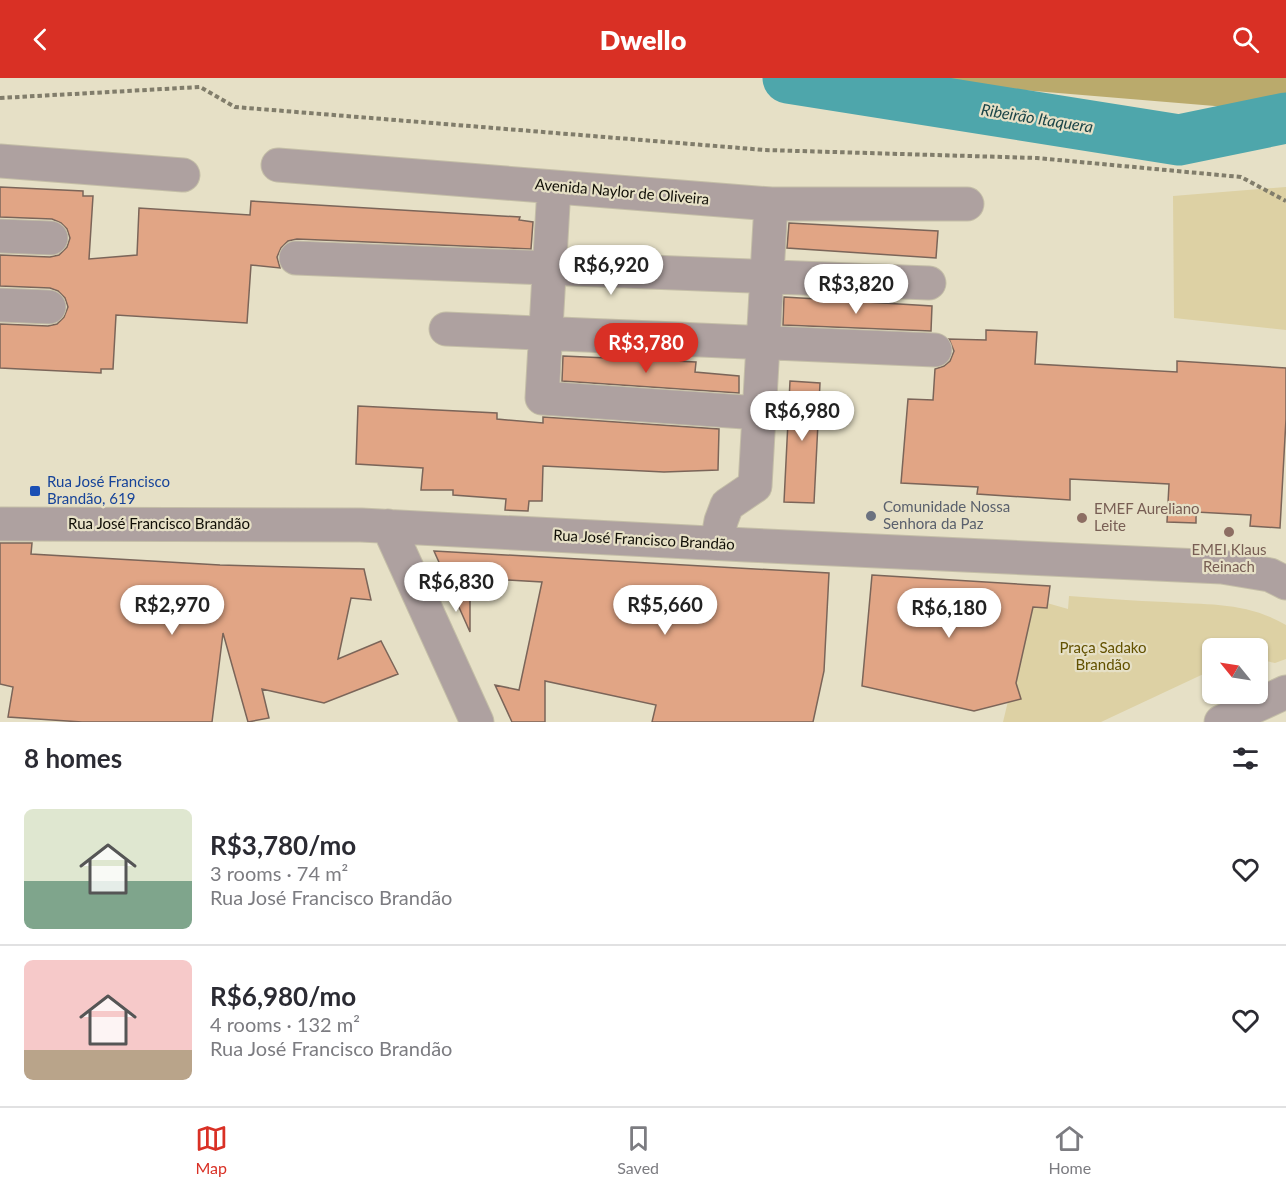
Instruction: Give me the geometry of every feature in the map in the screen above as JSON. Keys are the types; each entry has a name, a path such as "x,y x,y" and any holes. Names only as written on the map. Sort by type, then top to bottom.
{"street":[{"path":"0,161 183,175"},
{"name":"Avenida Naylor de Oliveira","path":"278,165 771,204 968,204"},
{"path":"554,187 542,398 759,413"},
{"path":"717,543 721,521 728,505 755,486 771,204"},
{"path":"0,236 51,238"},
{"path":"296,258 929,283"},
{"path":"0,305 49,307"},
{"path":"446,329 935,350"},
{"name":"Rua José Francisco Brandão","path":"0,524 388,526 1222,567 1270,575 1286,583"},
{"path":"388,526 477,722"},
{"path":"1221,722 1286,692"}],"path":[{"path":"0,98 200,87 235,107 765,150 1037,158 1241,177 1286,201"}],"green space":[{"path":"1286,187 1286,330 1174,318 1173,196"},
{"name":"Praça Sadako Brandão","path":"1069,596 1242,608 1286,625 1286,659 1275,663 1268,661 1268,638 1202,638 1202,675 1101,722 1003,722 1032,602 1047,603 1068,609"}],"shaded area":[{"path":"936,78 1286,78 1286,112 937,83"}],"building":[{"path":"0,187 83,191 83,196 93,196 89,259 137,255 139,208 250,215 251,201 520,217 519,220 533,222 531,249 297,239 288,241 281,248 277,257 280,268 251,265 247,323 116,315 113,369 101,369 101,373 0,368 0,324 48,326 57,324 64,317 68,307 65,298 58,291 50,288 0,286 0,255 50,257 59,255 67,247 70,238 67,229 52,219 0,217"},
{"path":"789,223 938,231 936,258 787,248"},
{"path":"784,297 932,306 931,331 783,325"},
{"path":"986,330 1037,332 1035,364 1177,372 1177,361 1286,368 1286,419 1280,528 1250,526 1251,515 1196,512 1196,523 1167,522 1169,484 1070,479 1070,500 977,494 978,487 901,483 908,399 933,400 935,369 950,361 954,351 949,339 986,340"},
{"path":"563,356 696,362 695,372 739,376 739,393 562,381"},
{"path":"790,381 820,383 814,503 784,502"},
{"path":"358,406 497,413 497,419 543,423 543,417 719,429 718,470 664,472 543,466 542,501 529,501 528,511 505,510 506,499 453,495 453,490 421,490 423,468 356,464"},
{"path":"0,543 32,543 31,554 220,565 364,569 371,600 351,598 338,659 381,641 398,674 324,703 262,689 269,718 248,722 223,633 212,722 82,722 8,717 13,687 0,684"},
{"path":"434,551 829,573 824,671 813,722 652,722 656,705 545,681 545,722 512,722 495,685 519,690 542,582 470,578 470,632"},
{"path":"872,575 1050,586 1047,608 1033,607 1016,683 1021,699 974,711 862,686"}],"waterway":[{"name":"Ribeirão Itaquera","path":"788,78 1179,140 1286,118"}],"place":[{"name":"Rua José Francisco Brandão, 619","path":"35,491"},
{"name":"Comunidade Nossa Senhora da Paz","path":"871,516"},
{"name":"EMEF Aureliano Leite","path":"1082,518"},
{"name":"EMEI Klaus Reinach","path":"1229,532"}]}
